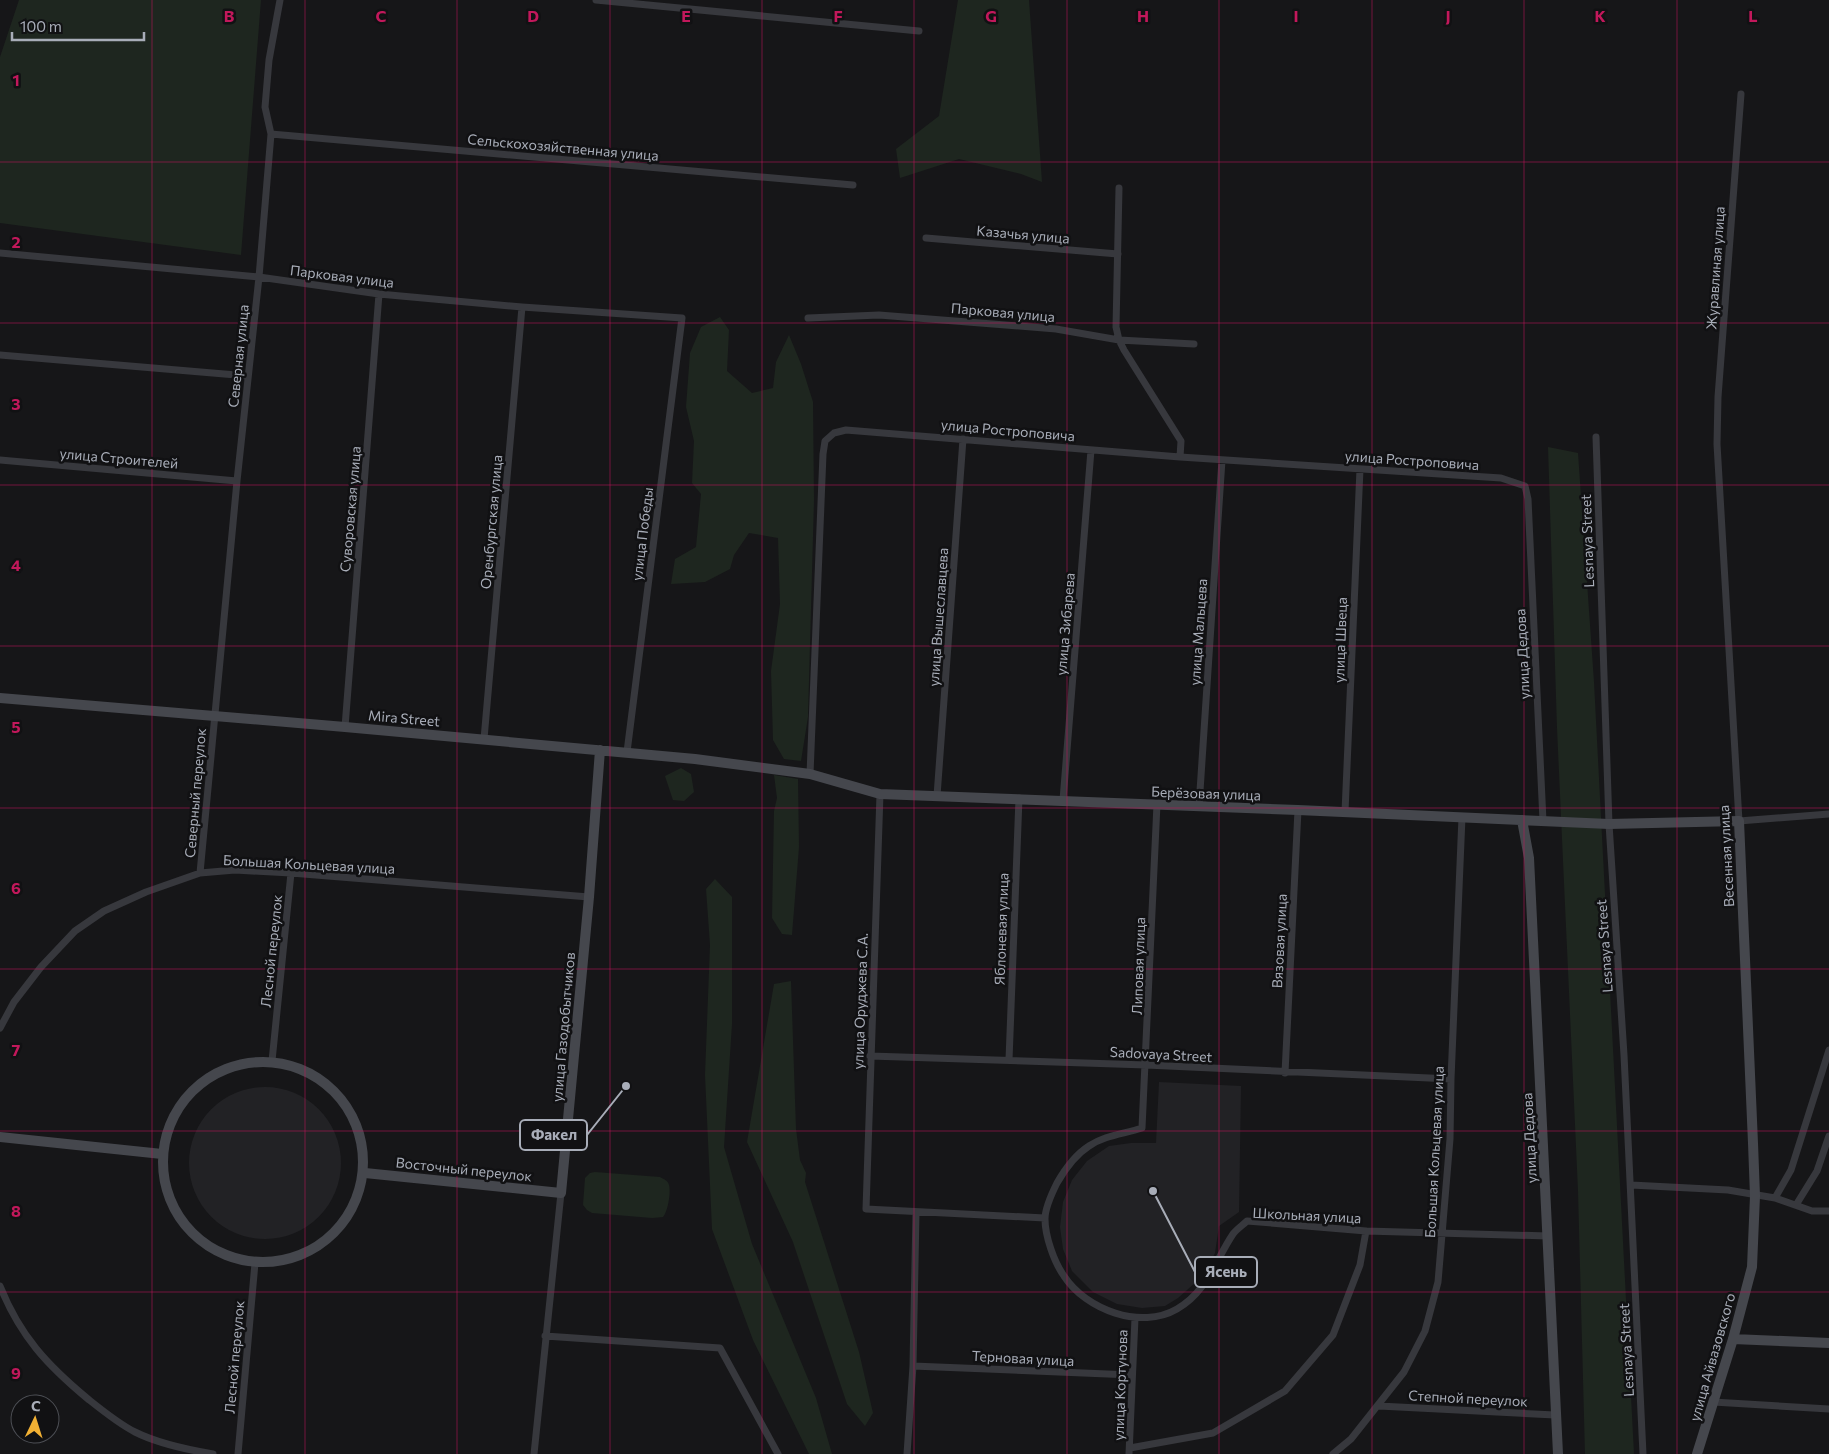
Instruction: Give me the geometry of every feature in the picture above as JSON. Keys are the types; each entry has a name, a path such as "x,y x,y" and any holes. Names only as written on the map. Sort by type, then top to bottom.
{"street":[{"name":"Северная улица","path":"215,715 237,481 259,278 271,134 265,106 269,60 280,0"},
{"path":"596,0 919,31"},
{"name":"Журавлиная улица","path":"1716,444 1740,94"},
{"name":"Сельскохозяйственная улица","path":"271,134 853,185"},
{"path":"1119,188 1116,327 1119,340 1181,441 1180,457"},
{"name":"Казачья улица","path":"926,238 1118,254"},
{"name":"Парковая улица","path":"0,253 259,278 380,294 522,307 682,318"},
{"name":"Суворовская улица","path":"345,727 380,294"},
{"name":"Оренбургская улица","path":"484,739 522,307"},
{"name":"Парковая улица","path":"808,318 879,315 1056,329 1119,340 1194,344"},
{"name":"улица Победы","path":"627,752 682,318"},
{"path":"0,355 248,376"},
{"name":"улица Ростроповича","path":"807,774 823,454 825,441 834,432 846,430 1180,457 1501,478 1525,486"},
{"name":"Lesnaya Street","path":"1596,437 1609,824 1631,1185 1643,1454"},
{"name":"улица Вышеславцева","path":"937,796 963,439"},
{"name":"Весенная улица","path":"1716,444 1739,821 1755,1196 1752,1267"},
{"name":"улица Зибарева","path":"1063,800 1091,450"},
{"name":"улица Строителей","path":"0,460 237,481"},
{"name":"улица Мальцева","path":"1199,806 1222,460"},
{"name":"улица Швеца","path":"1345,812 1360,469"},
{"name":"улица Дедова","path":"1525,486 1528,499 1543,821"},
{"name":"Mira Street","path":"0,698 215,715 627,752 807,774"},
{"name":"Северный переулок","path":"200,873 215,715"},
{"name":"улица Газодобытчиков","path":"534,1454 589,897 600,750"},
{"name":"Берёзовая улица","path":"807,774 880,794 1019,798 1609,824 1739,821"},
{"name":"улица Оруджева С.А.","path":"880,794 866,1209 916,1213"},
{"name":"Яблоневая улица","path":"1009,1060 1019,798"},
{"name":"Липовая улица","path":"1142,1128 1157,804"},
{"name":"Вязовая улица","path":"1285,1073 1298,810"},
{"path":"1739,821 1829,814"},
{"name":"Большая Кольцевая улица","path":"1333,1454 1351,1439 1404,1372 1425,1331 1438,1282 1444,1233 1450,1139 1462,817"},
{"name":"улица Дедова","path":"1522,820 1529,858 1558,1454"},
{"name":"Большая Кольцевая улица","path":"0,1028 14,1002 35,974 75,931 104,911 146,892 200,873 235,870 291,873 589,897"},
{"name":"Лесной переулок","path":"272,1061 291,873"},
{"path":"1775,1198 1791,1170 1829,1050"},
{"name":"Sadovaya Street","path":"870,1056 1146,1065 1285,1073 1451,1079"},
{"path":"272,1061 314,1075 332,1089 343,1102 358,1132 365,1172 357,1199 351,1211 327,1240 304,1255 273,1262 255,1263 224,1255 199,1239 180,1217 167,1188 162,1154 166,1136 175,1115 196,1089 208,1079 224,1070 248,1063 272,1061"},
{"path":"1820,1082 1829,1084"},
{"name":"Школьная улица","path":"1142,1128 1108,1136 1089,1146 1072,1160 1052,1194 1045,1218 1051,1251 1064,1276 1083,1296 1107,1310 1135,1318 1159,1318 1178,1309 1193,1297 1207,1282 1234,1232 1247,1222 1366,1231 1548,1236"},
{"path":"1796,1205 1817,1171 1829,1136"},
{"path":"0,1137 162,1154"},
{"name":"Восточный переулок","path":"365,1172 561,1193"},
{"path":"1631,1185 1728,1190 1775,1198 1812,1211 1829,1211"},
{"path":"908,1454 913,1366 916,1213 1045,1218"},
{"path":"1130,1451 1213,1433 1285,1391 1333,1335 1360,1265 1366,1231"},
{"name":"Лесной переулок","path":"238,1454 255,1263"},
{"name":"улица Айвазовского","path":"1698,1454 1733,1339 1752,1267"},
{"path":"0,1286 17,1322 38,1353 66,1380 102,1410 135,1432 213,1454"},
{"name":"улица Кортунова","path":"1130,1451 1135,1318"},
{"path":"545,1336 720,1348 778,1454"},
{"path":"1733,1339 1829,1343"},
{"name":"Терновая улица","path":"913,1366 1132,1375"},
{"path":"1713,1402 1829,1409"},
{"name":"Степной переулок","path":"1378,1406 1555,1415"}],"shaded area":[{"path":"19,0 261,0 241,255 0,223 0,57"},
{"path":"958,0 1029,0 1042,182 1021,174 959,159 900,178 896,149 939,116"},
{"path":"720,317 729,330 727,371 752,393 773,388 776,362 789,335 801,364 813,402 814,500 808,717 801,761 784,759 773,740 771,671 780,604 778,538 749,533 734,555 730,569 705,582 671,584 675,559 696,547 701,494 692,483 694,441 686,407 690,353 701,327"},
{"path":"1548,447 1578,453 1594,682 1634,1454 1585,1454 1578,1191 1557,728"},
{"path":"681,768 691,774 694,792 684,801 673,800 665,776"},
{"path":"774,775 798,779 799,847 792,935 782,934 772,918 774,811 777,798"},
{"path":"715,879 732,897 732,1024 724,1147 752,1244 816,1398 832,1454 809,1454 753,1340 712,1229 705,1075 710,945 706,889"},
{"path":"791,981 796,1129 800,1160 806,1173 805,1182 859,1352 873,1413 865,1426 847,1404 793,1242 747,1142 774,984"},
{"path":"1159,1082 1241,1086 1239,1212 1219,1226 1215,1253 1208,1267 1196,1282 1178,1298 1165,1306 1142,1308 1117,1304 1093,1292 1072,1271 1063,1249 1060,1227 1063,1202 1072,1180 1087,1161 1109,1146 1131,1143 1156,1143"},
{"path":"265,1087 280,1088 294,1092 307,1099 319,1109 329,1121 336,1134 340,1148 340,1178 336,1192 329,1205 319,1217 307,1227 294,1234 280,1238 265,1239 250,1238 236,1234 223,1227 211,1217 201,1205 194,1192 190,1178 189,1163 190,1148 194,1134 201,1121 211,1109 223,1099 236,1092 250,1088"},
{"path":"590,1173 660,1177 665,1180 668,1183 670,1192 665,1214 663,1217 652,1218 592,1213 587,1210 583,1205 585,1178"}],"place":[{"name":"Факел","path":"626,1086"},
{"name":"Ясень","path":"1153,1191"}]}
